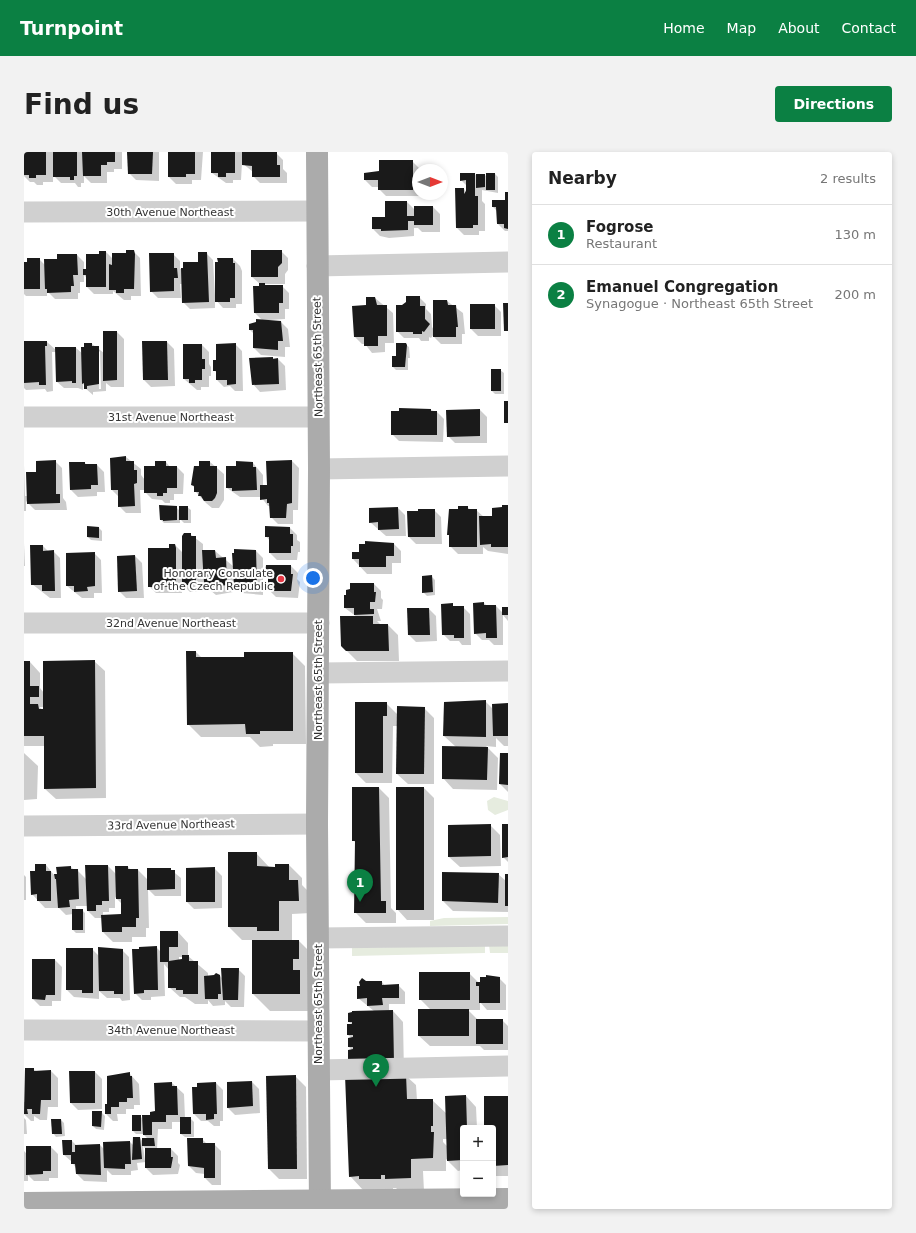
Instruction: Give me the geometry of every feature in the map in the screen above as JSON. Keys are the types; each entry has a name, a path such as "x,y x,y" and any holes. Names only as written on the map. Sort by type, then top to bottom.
{"main road":[{"name":"Northeast 65th Street","path":"317,152 319,469 317,824 320,1205"},
{"path":"24,1203 320,1205 502,1202"}],"street":[{"name":"30th Avenue Northeast","path":"24,212 317,211"},
{"path":"317,266 508,262"},
{"name":"31st Avenue Northeast","path":"24,417 318,417"},
{"path":"319,469 508,466"},
{"name":"32nd Avenue Northeast","path":"24,623 318,622"},
{"path":"318,673 508,671"},
{"name":"33rd Avenue Northeast","path":"24,826 317,824"},
{"path":"318,938 508,936"},
{"name":"34th Avenue Northeast","path":"24,1030 318,1031"},
{"path":"319,1070 508,1066"}],"shaded area":[{"path":"494,797 508,801 508,810 495,815 488,810 487,801"},
{"path":"508,917 508,924 430,926 430,921 444,918"},
{"path":"508,944 508,953 490,953 489,945"},
{"path":"485,945 485,953 352,956 352,948"}],"building":[{"path":"24,152 46,152 46,175 36,175 36,178 29,178 29,175 24,175"},
{"path":"53,152 77,152 77,176 74,176 74,180 70,180 70,177 53,177"},
{"path":"82,152 115,152 115,162 107,162 107,165 101,165 101,176 83,176"},
{"path":"127,152 153,152 152,174 128,174"},
{"path":"168,152 195,152 195,174 186,174 186,177 168,177"},
{"path":"211,152 235,152 235,173 226,173 226,177 218,177 218,173 211,173"},
{"path":"242,152 277,152 277,165 280,165 280,177 252,177 252,166 242,165"},
{"path":"379,160 413,160 412,190 378,190 378,180 364,180 364,173 379,171"},
{"path":"460,173 475,173 475,196 478,196 478,225 473,225 473,228 456,228 455,188 464,188 464,194 466,191 466,180 460,181"},
{"path":"486,173 495,173 495,190 486,190"},
{"path":"476,174 485,174 485,187 476,188"},
{"path":"505,192 508,192 508,229 504,228 504,224 497,224 496,207 492,207 492,200 505,200"},
{"path":"385,201 407,201 407,216 414,216 414,206 433,206 433,225 414,225 414,221 408,221 408,230 381,231 381,229 372,229 372,217 385,217"},
{"path":"126,250 134,250 135,254 134,289 124,289 124,293 116,293 116,290 109,290 109,264 112,265 112,253 126,253"},
{"path":"251,250 282,250 282,263 278,267 278,277 251,277"},
{"path":"99,251 106,251 106,287 86,287 86,275 83,275 83,269 86,269 86,254 99,254"},
{"path":"198,252 207,252 209,302 182,303 181,268 183,268 183,262 198,262"},
{"path":"149,253 174,253 174,268 177,268 178,278 174,278 174,291 150,292"},
{"path":"57,254 77,254 78,275 73,275 74,286 71,286 71,292 47,293 47,289 45,289 44,259 57,259"},
{"path":"27,258 40,258 40,289 24,289 24,262 27,262"},
{"path":"217,258 233,258 233,263 235,263 235,298 230,298 230,302 215,302 215,262 218,262"},
{"path":"259,283 265,283 265,285 283,285 283,303 279,303 279,313 254,313 253,286 259,286"},
{"path":"406,296 420,296 420,306 425,306 425,319 430,324 424,332 422,331 422,334 413,334 413,332 396,332 396,305 402,305 406,302"},
{"path":"366,297 375,297 377,305 387,305 387,336 378,336 378,346 364,346 364,337 354,337 352,306 366,305"},
{"path":"433,300 447,300 448,305 456,305 458,327 456,327 456,337 433,337"},
{"path":"503,303 508,303 508,331 504,331"},
{"path":"470,304 495,304 495,329 470,329"},
{"path":"256,319 281,321 283,341 278,341 278,350 253,348 253,330 249,330 249,324 256,322"},
{"path":"103,331 117,331 117,380 103,381"},
{"path":"24,341 47,341 47,346 45,346 46,385 39,385 39,382 24,383"},
{"path":"142,341 167,341 168,380 143,380"},
{"path":"84,343 92,343 92,346 99,346 99,384 87,386 87,389 84,389 84,383 82,384 81,347 84,347"},
{"path":"236,343 236,384 227,385 227,380 216,380 216,371 213,371 213,360 216,360 216,344"},
{"path":"396,343 406,343 407,345 405,367 392,367 392,356 396,356"},
{"path":"183,344 202,344 202,359 205,359 205,369 202,369 202,380 195,380 195,383 189,383 189,379 183,379"},
{"path":"55,347 76,347 76,383 72,383 72,381 56,382"},
{"path":"273,357 273,359 278,358 279,384 252,385 249,358"},
{"path":"491,369 501,369 501,391 491,391"},
{"path":"504,401 508,401 508,423 504,423"},
{"path":"399,408 431,409 431,411 437,411 437,435 391,435 391,411 399,411"},
{"path":"480,409 480,436 447,437 446,410"},
{"path":"126,456 126,461 134,461 134,470 137,470 137,483 134,484 135,506 118,507 118,490 111,490 110,458"},
{"path":"56,460 56,494 60,494 60,503 27,504 26,472 36,472 36,461"},
{"path":"292,460 292,503 287,504 286,518 270,518 269,503 267,503 267,499 260,500 260,485 267,485 266,461"},
{"path":"155,461 166,461 166,466 177,466 177,488 167,488 167,493 163,493 163,496 157,496 157,493 144,493 144,466 155,466"},
{"path":"199,461 210,461 210,466 217,466 217,493 212,501 204,501 201,496 198,496 199,492 194,492 194,486 191,485 194,466 199,466"},
{"path":"236,461 253,462 253,467 256,467 257,490 232,491 232,488 226,488 226,466 236,466"},
{"path":"69,462 97,464 98,485 91,485 91,489 70,490"},
{"path":"159,505 177,506 177,520 160,520"},
{"path":"502,505 508,505 508,547 491,547 491,544 480,545 479,516 492,516 492,508 502,507"},
{"path":"179,506 188,506 188,520 179,520"},
{"path":"458,506 468,506 468,509 477,509 477,547 449,547 449,535 447,535 449,509 458,509"},
{"path":"398,507 399,529 378,530 378,522 369,523 369,508"},
{"path":"418,509 435,509 435,537 408,537 407,511 418,511"},
{"path":"87,526 99,527 99,538 87,537"},
{"path":"265,526 290,527 290,534 293,534 293,546 291,546 291,553 269,553 269,537 265,537"},
{"path":"184,533 191,533 191,536 196,536 196,585 182,585 182,536"},
{"path":"365,541 394,543 394,556 386,556 386,567 359,567 359,559 352,559 352,552 359,552 359,544 365,544"},
{"path":"169,544 175,544 176,548 176,587 148,587 148,548 169,548"},
{"path":"30,545 43,545 43,551 54,550 55,591 42,591 42,585 31,585"},
{"path":"234,549 256,550 257,588 249,588 248,586 234,586 232,553 234,553"},
{"path":"202,550 215,550 216,558 226,557 227,585 208,588 208,586 204,586"},
{"path":"95,552 95,586 87,587 88,591 74,592 74,586 66,586 66,553"},
{"path":"135,555 137,591 118,592 117,556"},
{"name":"Honorary Consulate of the Czech Republic","path":"266,565 291,565 291,574 293,574 291,591 268,591 268,576 265,576"},
{"path":"432,575 433,592 422,593 422,576"},
{"path":"350,583 374,583 374,592 376,592 375,602 370,602 370,609 374,609 374,614 354,615 354,608 344,608 344,595 346,595 346,590 350,589"},
{"path":"484,602 484,605 496,605 497,638 486,638 486,633 474,634 473,603"},
{"path":"453,603 453,606 464,606 464,638 454,638 454,635 442,635 441,604"},
{"path":"502,607 508,607 508,615 502,615"},
{"path":"407,608 429,608 430,635 408,635"},
{"path":"340,616 373,616 373,624 388,624 389,651 346,651 341,646"},
{"path":"186,651 196,651 196,657 244,657 244,652 293,652 293,731 260,731 260,734 246,734 245,724 187,725"},
{"path":"95,660 96,788 44,789 44,736 24,736 24,661 30,661 30,686 39,686 39,697 30,697 30,704 38,704 39,709 43,709 43,661"},
{"path":"486,700 486,737 443,736 444,702"},
{"path":"355,702 387,702 387,716 383,716 383,773 355,773"},
{"path":"508,703 508,736 493,736 492,704"},
{"path":"397,706 425,707 424,774 396,774"},
{"path":"442,746 488,747 487,780 442,779"},
{"path":"500,753 508,753 508,785 499,784"},
{"path":"352,787 379,787 381,901 386,901 386,913 354,913 355,841 352,841"},
{"path":"396,787 424,787 424,910 396,910"},
{"path":"491,824 491,856 448,857 448,825"},
{"path":"502,824 508,824 508,857 502,858"},
{"path":"228,852 257,852 257,866 275,867 275,864 289,864 289,880 298,880 299,901 279,901 279,931 257,931 257,927 228,927"},
{"path":"35,864 46,864 46,871 51,871 51,901 37,901 37,894 31,895 30,871 35,871"},
{"path":"85,865 108,865 109,901 102,901 102,905 96,905 96,911 87,911"},
{"path":"71,866 71,869 78,869 79,899 69,900 70,907 58,908 56,879 54,874 57,874 56,867"},
{"path":"115,866 128,866 128,869 138,869 139,918 136,918 136,927 122,927 122,932 102,932 101,915 121,914 121,899 116,899"},
{"path":"215,867 215,902 186,902 186,868"},
{"path":"147,868 171,868 171,870 175,870 175,889 147,890"},
{"path":"442,872 499,873 498,903 442,901"},
{"path":"505,874 508,874 508,906 505,906"},
{"path":"72,909 83,909 83,930 72,930"},
{"path":"160,931 178,931 178,947 169,947 169,961 182,959 182,955 189,955 189,961 198,961 198,994 183,994 183,990 168,988 168,962 160,962"},
{"path":"252,940 299,940 299,959 293,959 293,970 300,970 300,994 252,994"},
{"path":"157,946 158,990 144,990 144,993 134,994 132,949"},
{"path":"98,947 123,949 123,994 114,994 114,991 99,991"},
{"path":"66,948 93,948 93,993 82,993 82,990 66,990"},
{"path":"32,959 55,959 55,995 46,995 45,1000 32,999"},
{"path":"221,968 239,968 238,1000 223,1000"},
{"path":"419,972 470,972 470,1000 419,1000"},
{"path":"216,973 220,975 221,994 218,994 218,999 205,999 204,976 214,975"},
{"path":"486,975 500,977 500,1003 479,1003 479,986 476,986 476,982 480,982 480,977 486,977"},
{"path":"362,978 366,981 382,981 382,985 399,984 399,998 382,998 383,1005 367,1006 367,998 357,999 357,986 360,986 359,982"},
{"path":"418,1009 469,1009 469,1036 418,1036"},
{"path":"393,1010 394,1063 348,1060 348,1050 353,1049 353,1047 348,1047 348,1038 353,1037 353,1035 347,1035 347,1024 352,1024 352,1022 348,1022 348,1013 352,1011"},
{"path":"476,1019 503,1019 503,1044 476,1044"},
{"path":"25,1068 34,1068 34,1071 51,1070 51,1100 41,1100 40,1114 32,1114 32,1109 27,1109 28,1114 24,1114"},
{"path":"69,1071 95,1071 95,1103 70,1103"},
{"path":"130,1072 130,1076 132,1076 133,1098 127,1098 127,1102 119,1102 119,1107 111,1107 111,1114 105,1114 105,1104 107,1104 107,1076"},
{"path":"406,1074 407,1099 433,1099 433,1126 431,1126 431,1132 434,1132 433,1158 411,1159 411,1178 385,1179 385,1175 381,1175 381,1179 359,1179 359,1176 349,1177 345,1075"},
{"path":"296,1075 297,1169 268,1169 266,1076"},
{"path":"252,1081 253,1106 227,1108 227,1082"},
{"path":"172,1082 172,1086 177,1086 178,1115 166,1115 166,1122 152,1122 152,1135 143,1135 142,1115 150,1115 150,1112 155,1111 154,1083"},
{"path":"216,1082 217,1114 214,1114 214,1119 206,1120 206,1114 193,1114 192,1087 197,1087 197,1083"},
{"path":"466,1095 467,1125 460,1125 460,1160 447,1161 445,1096"},
{"path":"484,1096 508,1096 508,1165 496,1166 496,1125 484,1125"},
{"path":"92,1111 102,1111 101,1127 92,1126"},
{"path":"132,1115 141,1115 141,1131 132,1131"},
{"path":"180,1117 191,1117 191,1134 180,1134"},
{"path":"51,1119 61,1119 62,1134 52,1134"},
{"path":"133,1137 140,1137 142,1159 132,1160"},
{"path":"142,1138 154,1138 155,1146 142,1146"},
{"path":"187,1138 203,1138 203,1143 215,1143 215,1178 204,1178 204,1168 188,1166"},
{"path":"62,1140 72,1140 72,1152 75,1152 75,1145 100,1144 101,1175 76,1174 75,1164 71,1164 71,1155 63,1155"},
{"path":"130,1141 131,1164 125,1164 125,1169 104,1168 103,1142"},
{"path":"26,1146 51,1146 51,1171 43,1171 43,1174 26,1175"},
{"path":"145,1148 171,1148 171,1157 173,1157 171,1168 145,1168"}],"place":[{"name":"Honorary Consulate of the Czech Republic","path":"281,579"},
{"name":"Fogrose","path":"360,902"},
{"name":"Emanuel Congregation","path":"376,1087"}]}
